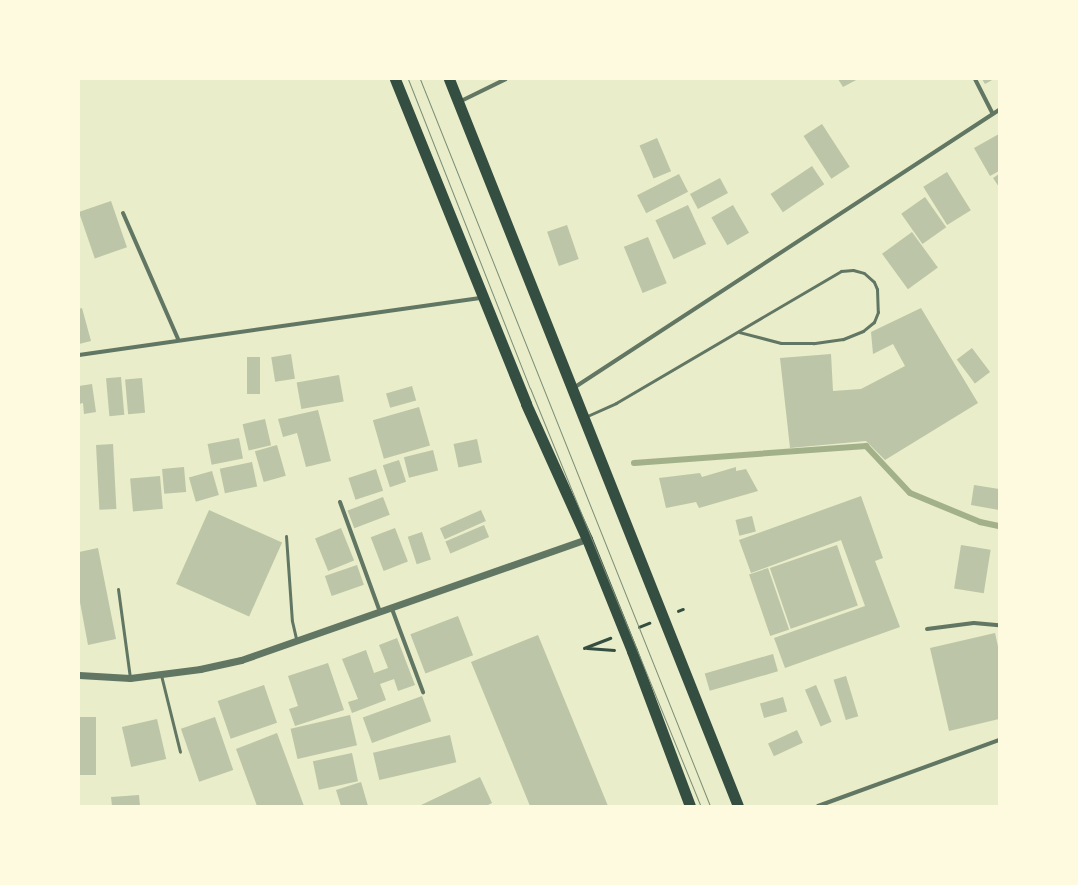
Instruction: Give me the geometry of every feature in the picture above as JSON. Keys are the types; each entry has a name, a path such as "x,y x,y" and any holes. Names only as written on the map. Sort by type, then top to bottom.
{"highway":[{"path":"395,79 526,404 587,539 632,651 690,806"},
{"path":"449,79 738,806"}],"street":[{"path":"458,102 506,79"},
{"path":"975,79 993,114"},
{"path":"571,389 999,110"},
{"path":"123,213 178,339"},
{"path":"79,355 178,339 484,297"},
{"path":"340,502 380,613"},
{"path":"79,675 130,678 161,675 241,660 392,609 587,539"},
{"path":"392,609 423,692"},
{"path":"927,629 974,623 999,625"},
{"path":"818,806 999,740"}],"lane":[{"path":"584,418 616,403 841,271 853,270 864,273 874,282 877,289 878,312 874,322 863,331 843,340 813,343 781,343 739,332"},
{"path":"286,536 292,621 297,641"},
{"path":"118,588 130,678"},
{"path":"161,675 180,752"}],"path":[{"path":"584,648 632,651"}],"building":[{"path":"838,79 858,79 843,87"},
{"path":"982,79 994,79 985,84"},
{"path":"822,124 850,167 831,179 804,136"},
{"path":"999,134 999,171 990,176 974,148"},
{"path":"657,138 671,171 654,179 640,145"},
{"path":"812,166 824,184 783,212 771,194"},
{"path":"947,172 971,210 947,225 923,187"},
{"path":"679,174 688,192 646,213 637,195"},
{"path":"999,174 999,187 993,178"},
{"path":"720,178 728,193 698,209 690,194"},
{"path":"925,197 946,227 922,244 901,214"},
{"path":"111,201 127,247 95,258 79,212"},
{"path":"688,205 706,244 674,259 655,220"},
{"path":"733,205 749,233 727,245 711,218"},
{"path":"567,225 579,259 559,266 547,232"},
{"path":"912,232 938,268 908,289 882,254"},
{"path":"648,237 667,283 643,293 624,247"},
{"path":"82,308 91,341 79,344 79,309"},
{"path":"921,308 978,403 885,460 866,441 790,448 780,358 831,354 833,391 861,389 905,366 893,344 873,354 871,332"},
{"path":"972,348 990,372 975,383 957,359"},
{"path":"291,354 295,379 275,382 271,357"},
{"path":"247,357 260,357 260,394 247,394"},
{"path":"339,375 344,402 301,409 297,382"},
{"path":"121,377 124,415 109,416 106,378"},
{"path":"142,378 145,413 128,414 125,379"},
{"path":"92,384 96,412 84,414 83,403 79,404 79,386"},
{"path":"412,386 416,400 390,408 386,393"},
{"path":"419,407 430,445 384,459 373,420"},
{"path":"318,410 331,461 306,467 297,433 283,437 278,419"},
{"path":"265,419 271,445 249,450 243,424"},
{"path":"239,438 243,459 212,465 208,444"},
{"path":"477,439 482,462 459,467 454,444"},
{"path":"113,444 116,509 99,510 96,445"},
{"path":"277,445 286,476 264,482 255,451"},
{"path":"433,450 438,470 409,478 404,457"},
{"path":"399,460 406,482 390,487 383,465"},
{"path":"252,462 257,486 225,493 220,469"},
{"path":"184,467 186,492 164,494 162,469"},
{"path":"736,467 736,471 746,469 758,491 699,508 696,502 666,508 659,478 700,473 702,477"},
{"path":"376,469 383,491 356,500 348,478"},
{"path":"212,471 219,495 196,502 189,478"},
{"path":"160,476 163,509 133,511 130,479"},
{"path":"974,485 999,489 999,510 971,505"},
{"path":"861,496 883,558 875,561 900,627 785,668 774,638 865,606 841,540 751,573 739,540"},
{"path":"383,497 390,515 354,528 348,511"},
{"path":"209,510 282,543 249,617 176,584"},
{"path":"481,510 486,521 445,539 440,528"},
{"path":"752,516 756,532 739,536 736,520"},
{"path":"484,525 489,537 450,553 445,541"},
{"path":"341,528 354,560 328,571 315,538"},
{"path":"395,528 408,562 384,571 371,537"},
{"path":"422,532 431,560 417,564 408,537"},
{"path":"837,545 858,606 791,629 770,568"},
{"path":"961,545 991,550 984,593 954,588"},
{"path":"98,548 116,639 88,645 79,597 79,552"},
{"path":"357,565 364,585 332,596 325,576"},
{"path":"768,568 789,629 770,636 749,575"},
{"path":"458,616 473,655 425,673 410,634"},
{"path":"995,633 999,651 999,719 949,731 930,648"},
{"path":"538,635 608,806 530,806 471,662"},
{"path":"397,638 415,685 398,691 394,679 380,684 386,700 352,713 348,702 358,699 342,659 366,650 374,673 388,668 379,645"},
{"path":"773,654 778,671 710,691 705,674"},
{"path":"328,663 344,710 295,726 289,709 298,706 288,676"},
{"path":"846,676 858,716 846,720 834,680"},
{"path":"264,685 277,723 231,739 218,701"},
{"path":"816,685 832,722 821,727 805,690"},
{"path":"422,696 431,721 372,743 363,718"},
{"path":"783,697 787,711 764,718 760,704"},
{"path":"350,715 357,745 298,759 291,729"},
{"path":"79,717 96,717 96,775 79,775"},
{"path":"215,717 233,770 199,782 181,729"},
{"path":"157,719 166,759 131,767 122,727"},
{"path":"797,730 803,743 774,756 768,744"},
{"path":"277,733 304,806 257,806 236,749"},
{"path":"450,735 456,762 379,780 373,753"},
{"path":"352,753 358,781 319,790 313,761"},
{"path":"480,777 492,803 486,806 419,806"},
{"path":"361,782 368,806 341,806 336,790"},
{"path":"139,795 140,806 112,806 111,797"}],"waterway":[{"path":"634,463 866,446 910,493 980,522 999,526"}],"tram line":[{"path":"408,79 530,388 701,806"},
{"path":"420,79 710,806"}]}
